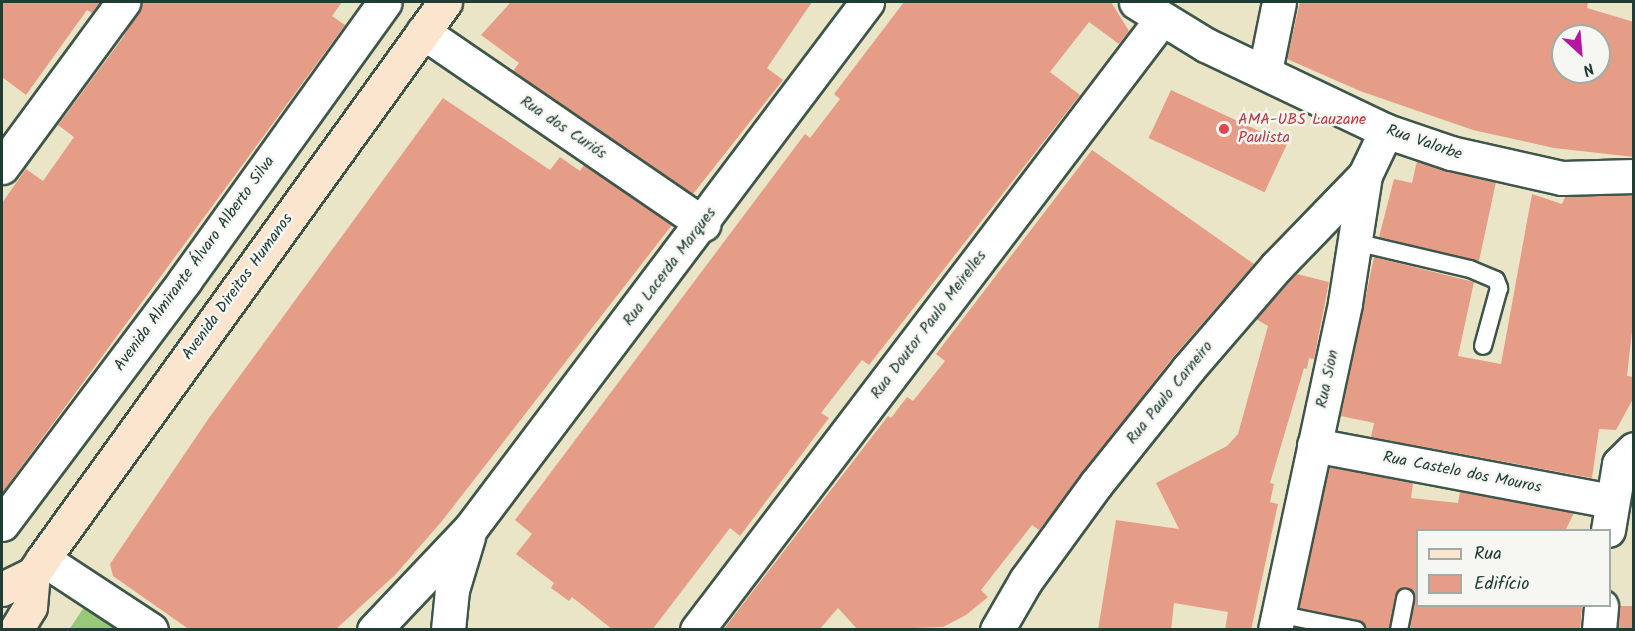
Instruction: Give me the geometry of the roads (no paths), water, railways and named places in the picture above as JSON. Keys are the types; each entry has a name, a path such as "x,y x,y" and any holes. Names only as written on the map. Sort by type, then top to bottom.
{"main road":[{"name":"Avenida Direitos Humanos","path":"2,589 38,566 445,2"},
{"path":"16,630 30,607 38,566"}],"street":[{"path":"2,167 123,2"},
{"name":"Avenida Almirante Álvaro Alberto Silva","path":"2,524 185,280 385,2"},
{"path":"1265,71 1280,2"},
{"name":"Rua Lacerda Marques","path":"374,630 470,530 703,224 857,5"},
{"name":"Rua Valorbe","path":"1148,11 1386,131 1450,153 1562,177 1634,176"},
{"name":"Rua Doutor Paulo Meirelles","path":"697,630 1148,11"},
{"name":"Rua dos Curiós","path":"423,32 703,224"},
{"name":"Rua Sion","path":"1277,622 1355,242 1365,175 1386,131"},
{"name":"Rua Paulo Carneiro","path":"997,630 1026,580 1096,484 1188,369 1276,267 1365,175"},
{"name":"Rua Castelo dos Mouros","path":"1314,445 1609,516"},
{"path":"1609,516 1619,464 1634,449"},
{"name":"Rua Lacerda Marques","path":"448,630 452,590 470,530"},
{"path":"38,566 152,630"},
{"path":"1599,630 1601,607"}],"lane":[{"path":"1355,242 1470,269 1496,280 1499,288 1483,346"},
{"path":"1399,630 1405,598"},
{"path":"1277,622 1356,630"}],"place":[{"name":"AMA-UBS Lauzane Paulista","path":"1224,129"}]}
